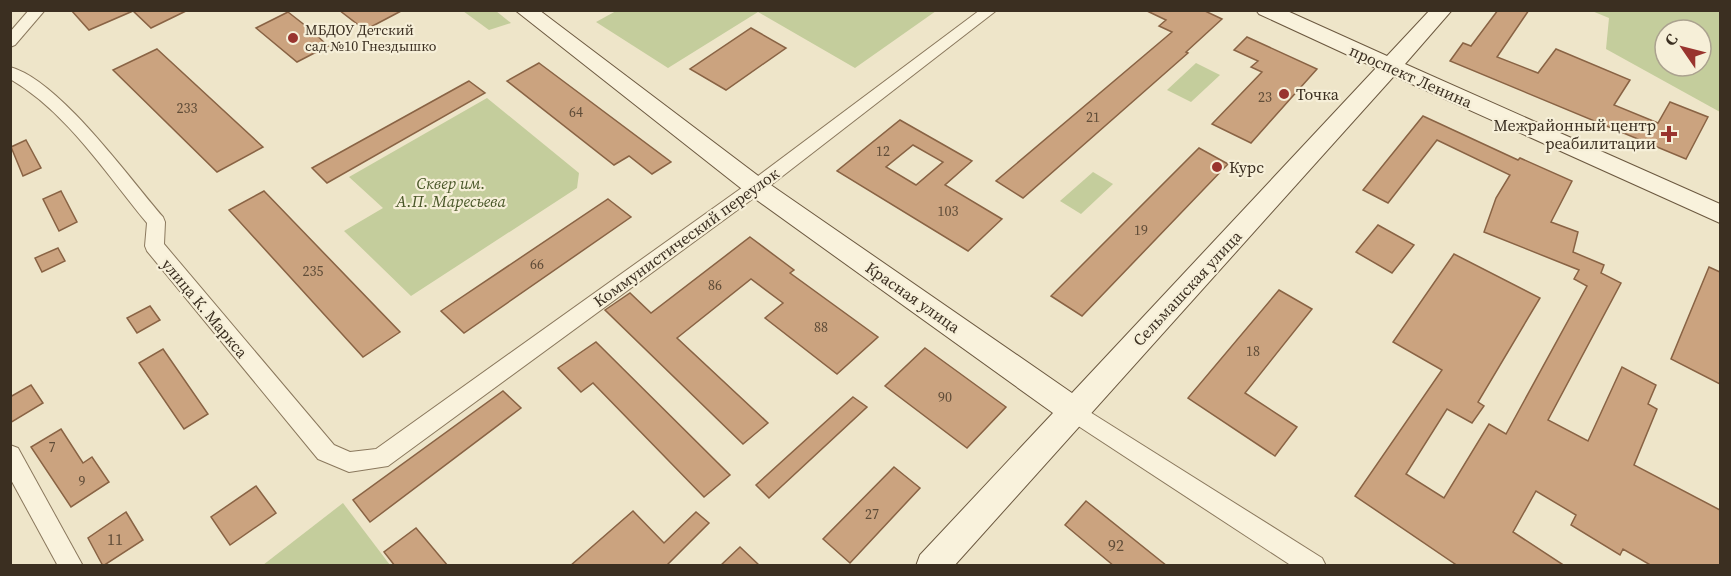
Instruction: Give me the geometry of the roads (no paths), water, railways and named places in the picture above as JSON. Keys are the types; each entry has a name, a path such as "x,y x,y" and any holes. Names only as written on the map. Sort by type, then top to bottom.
{"street":[{"path":"10,42 38,10"},
{"name":"Красная улица","path":"525,10 756,187 1074,411 1314,566"},
{"name":"Коммунистический переулок","path":"380,459 756,187 990,10"},
{"name":"проспект Ленина","path":"1266,10 1720,214"},
{"name":"Сельмашская улица","path":"932,566 1442,10"},
{"name":"улица К. Маркса","path":"10,72 26,78 81,134 156,222 154,246 326,452 349,462 380,459"},
{"path":"10,455 71,566"}],"place":[{"name":"МБДОУ Детский сад №10 Гнездышко","path":"293,38"},
{"name":"Точка","path":"1284,94"},
{"name":"Межрайонный центр реабилитации","path":"1669,134"},
{"name":"Курс","path":"1217,167"}],"park label":[{"name":"Сквер им. А.П. Маресьева","path":"451,192"}]}
